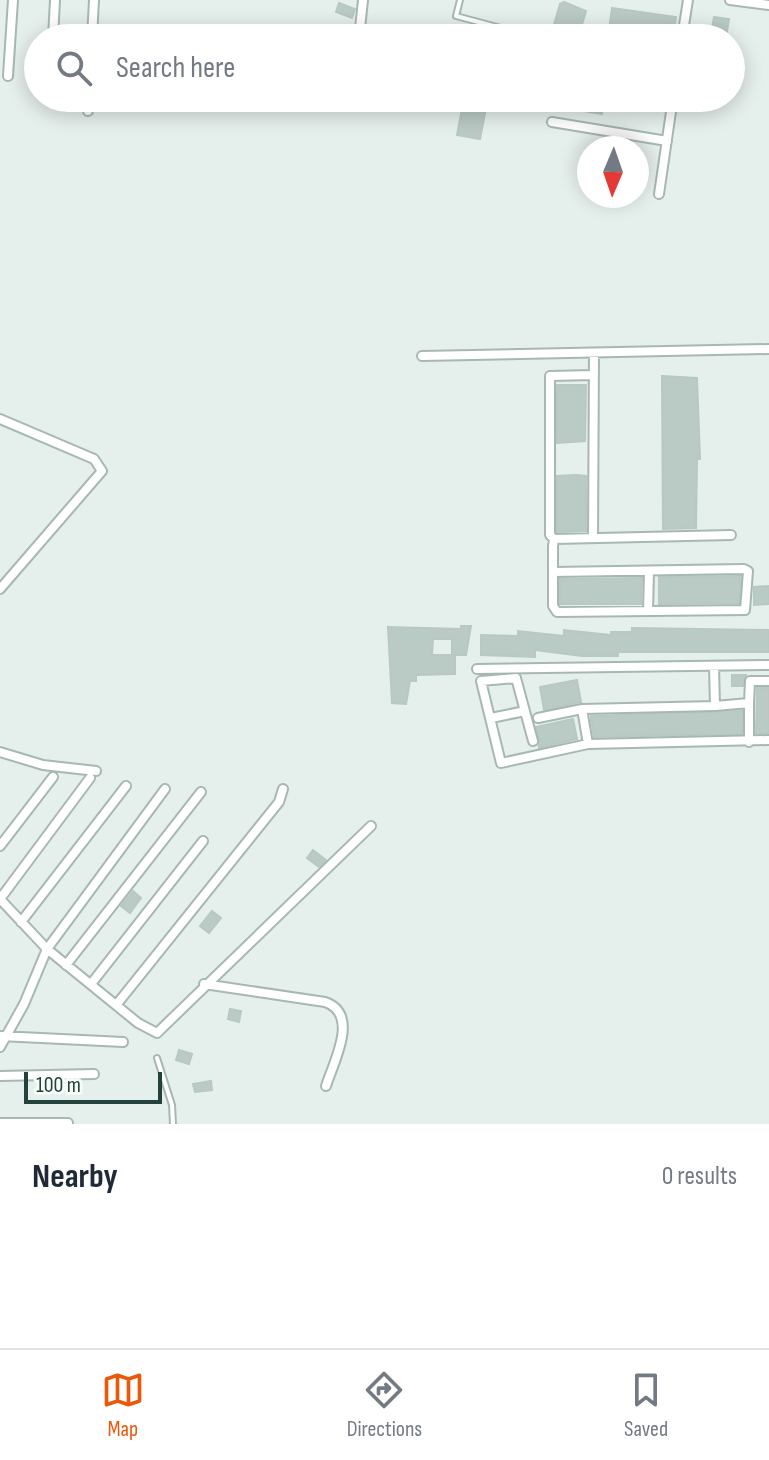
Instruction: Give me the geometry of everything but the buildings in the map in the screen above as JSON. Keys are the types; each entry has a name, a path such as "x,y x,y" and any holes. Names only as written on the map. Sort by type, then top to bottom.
{"street":[{"path":"8,76 13,0"},
{"path":"54,24 55,0"},
{"path":"93,24 94,0"},
{"path":"360,24 363,0"},
{"path":"684,24 688,0"},
{"path":"730,0 769,5"},
{"path":"659,194 671,112"},
{"path":"552,122 667,141"},
{"path":"422,356 769,349"},
{"path":"593,538 594,354"},
{"path":"553,572 748,571 745,610 557,612 553,606 550,376 594,375"},
{"path":"0,419 94,459 102,471 0,589"},
{"path":"554,539 731,535"},
{"path":"648,611 649,572"},
{"path":"477,669 515,673 769,665"},
{"path":"714,666 715,706"},
{"path":"515,673 533,741"},
{"path":"515,673 481,681 501,763 588,744 769,740"},
{"path":"749,742 750,681 769,681"},
{"path":"538,718 582,709 749,703"},
{"path":"582,709 588,744"},
{"path":"491,718 525,711"},
{"path":"0,752 43,765 93,774 0,899 47,949 138,1023 157,1033 204,984 371,826"},
{"path":"0,846 53,777"},
{"path":"21,922 126,786"},
{"path":"0,1047 47,949 165,789"},
{"path":"117,1004 279,802 283,789"},
{"path":"66,965 201,792"},
{"path":"91,984 203,841"},
{"path":"204,984 325,1002 338,1008 344,1030 326,1086"},
{"path":"4,1036 123,1042"},
{"path":"0,1076 94,1074"},
{"path":"0,1123 68,1123"}],"lane":[{"path":"460,0 456,16 486,24"},
{"path":"157,1058 172,1105 173,1124"}]}
